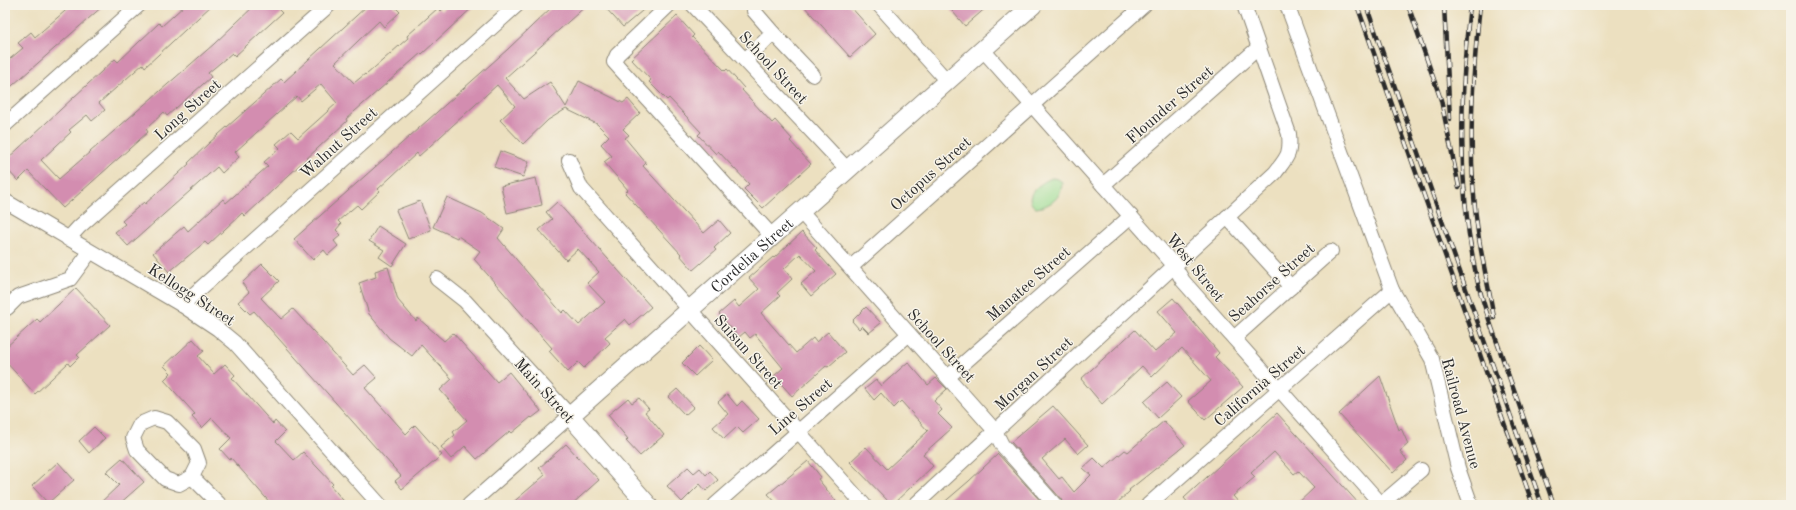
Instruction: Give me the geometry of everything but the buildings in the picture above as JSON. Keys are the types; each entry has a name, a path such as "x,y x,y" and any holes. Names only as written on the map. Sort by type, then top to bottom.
{"main road":[{"name":"Cordelia Street","path":"570,416 1033,5"},
{"name":"Main Street","path":"570,416 648,505"}],"street":[{"path":"5,125 139,5"},
{"name":"Long Street","path":"68,239 329,5"},
{"name":"Walnut Street","path":"182,305 518,5"},
{"path":"669,5 617,55 614,62 772,236"},
{"name":"School Street","path":"693,5 847,169"},
{"path":"879,5 947,81"},
{"name":"Octopus Street","path":"851,267 1144,5"},
{"name":"Morgan Street","path":"915,505 1275,173 1287,157 1290,150 1289,134 1244,5"},
{"name":"Railroad Avenue","path":"1287,5 1392,290 1432,359 1458,468 1471,505"},
{"path":"754,11 813,75"},
{"path":"745,60 774,33"},
{"name":"Flounder Street","path":"1103,185 1258,48"},
{"name":"West Street","path":"983,50 1174,265 1183,281 1381,505"},
{"name":"Suisun Street","path":"569,160 581,188 864,505"},
{"name":"Kellogg Street","path":"5,201 182,305 218,329 235,343 380,505"},
{"name":"School Street","path":"800,211 995,431 1002,445 1055,505"},
{"name":"Manatee Street","path":"948,377 1130,216"},
{"path":"1227,217 1291,287"},
{"name":"Seahorse Street","path":"1234,338 1331,250"},
{"path":"7,308 18,297 70,279 90,252"},
{"name":"Main Street","path":"437,279 465,301 570,416"},
{"name":"California Street","path":"1148,505 1392,290"},
{"name":"Line Street","path":"715,505 909,334"},
{"name":"Cordelia Street","path":"469,505 570,416"},
{"path":"154,418 167,422 194,450 199,463 192,477 179,484 165,479 137,450 133,438 140,424 154,418"},
{"path":"1381,505 1421,470"},
{"path":"192,477 220,505"}],"green space":[{"path":"1052,178 1058,179 1062,182 1060,193 1050,203 1036,208 1030,199 1031,195 1038,186"}],"railway":[{"path":"1357,5 1533,505"},
{"path":"1366,5 1542,505"},
{"path":"1408,5 1441,100 1459,187"},
{"path":"1444,5 1450,119"},
{"path":"1470,5 1464,73 1462,142 1466,211 1471,245 1483,302 1554,505"},
{"path":"1480,5 1473,90 1473,175 1481,253 1494,318"}]}
